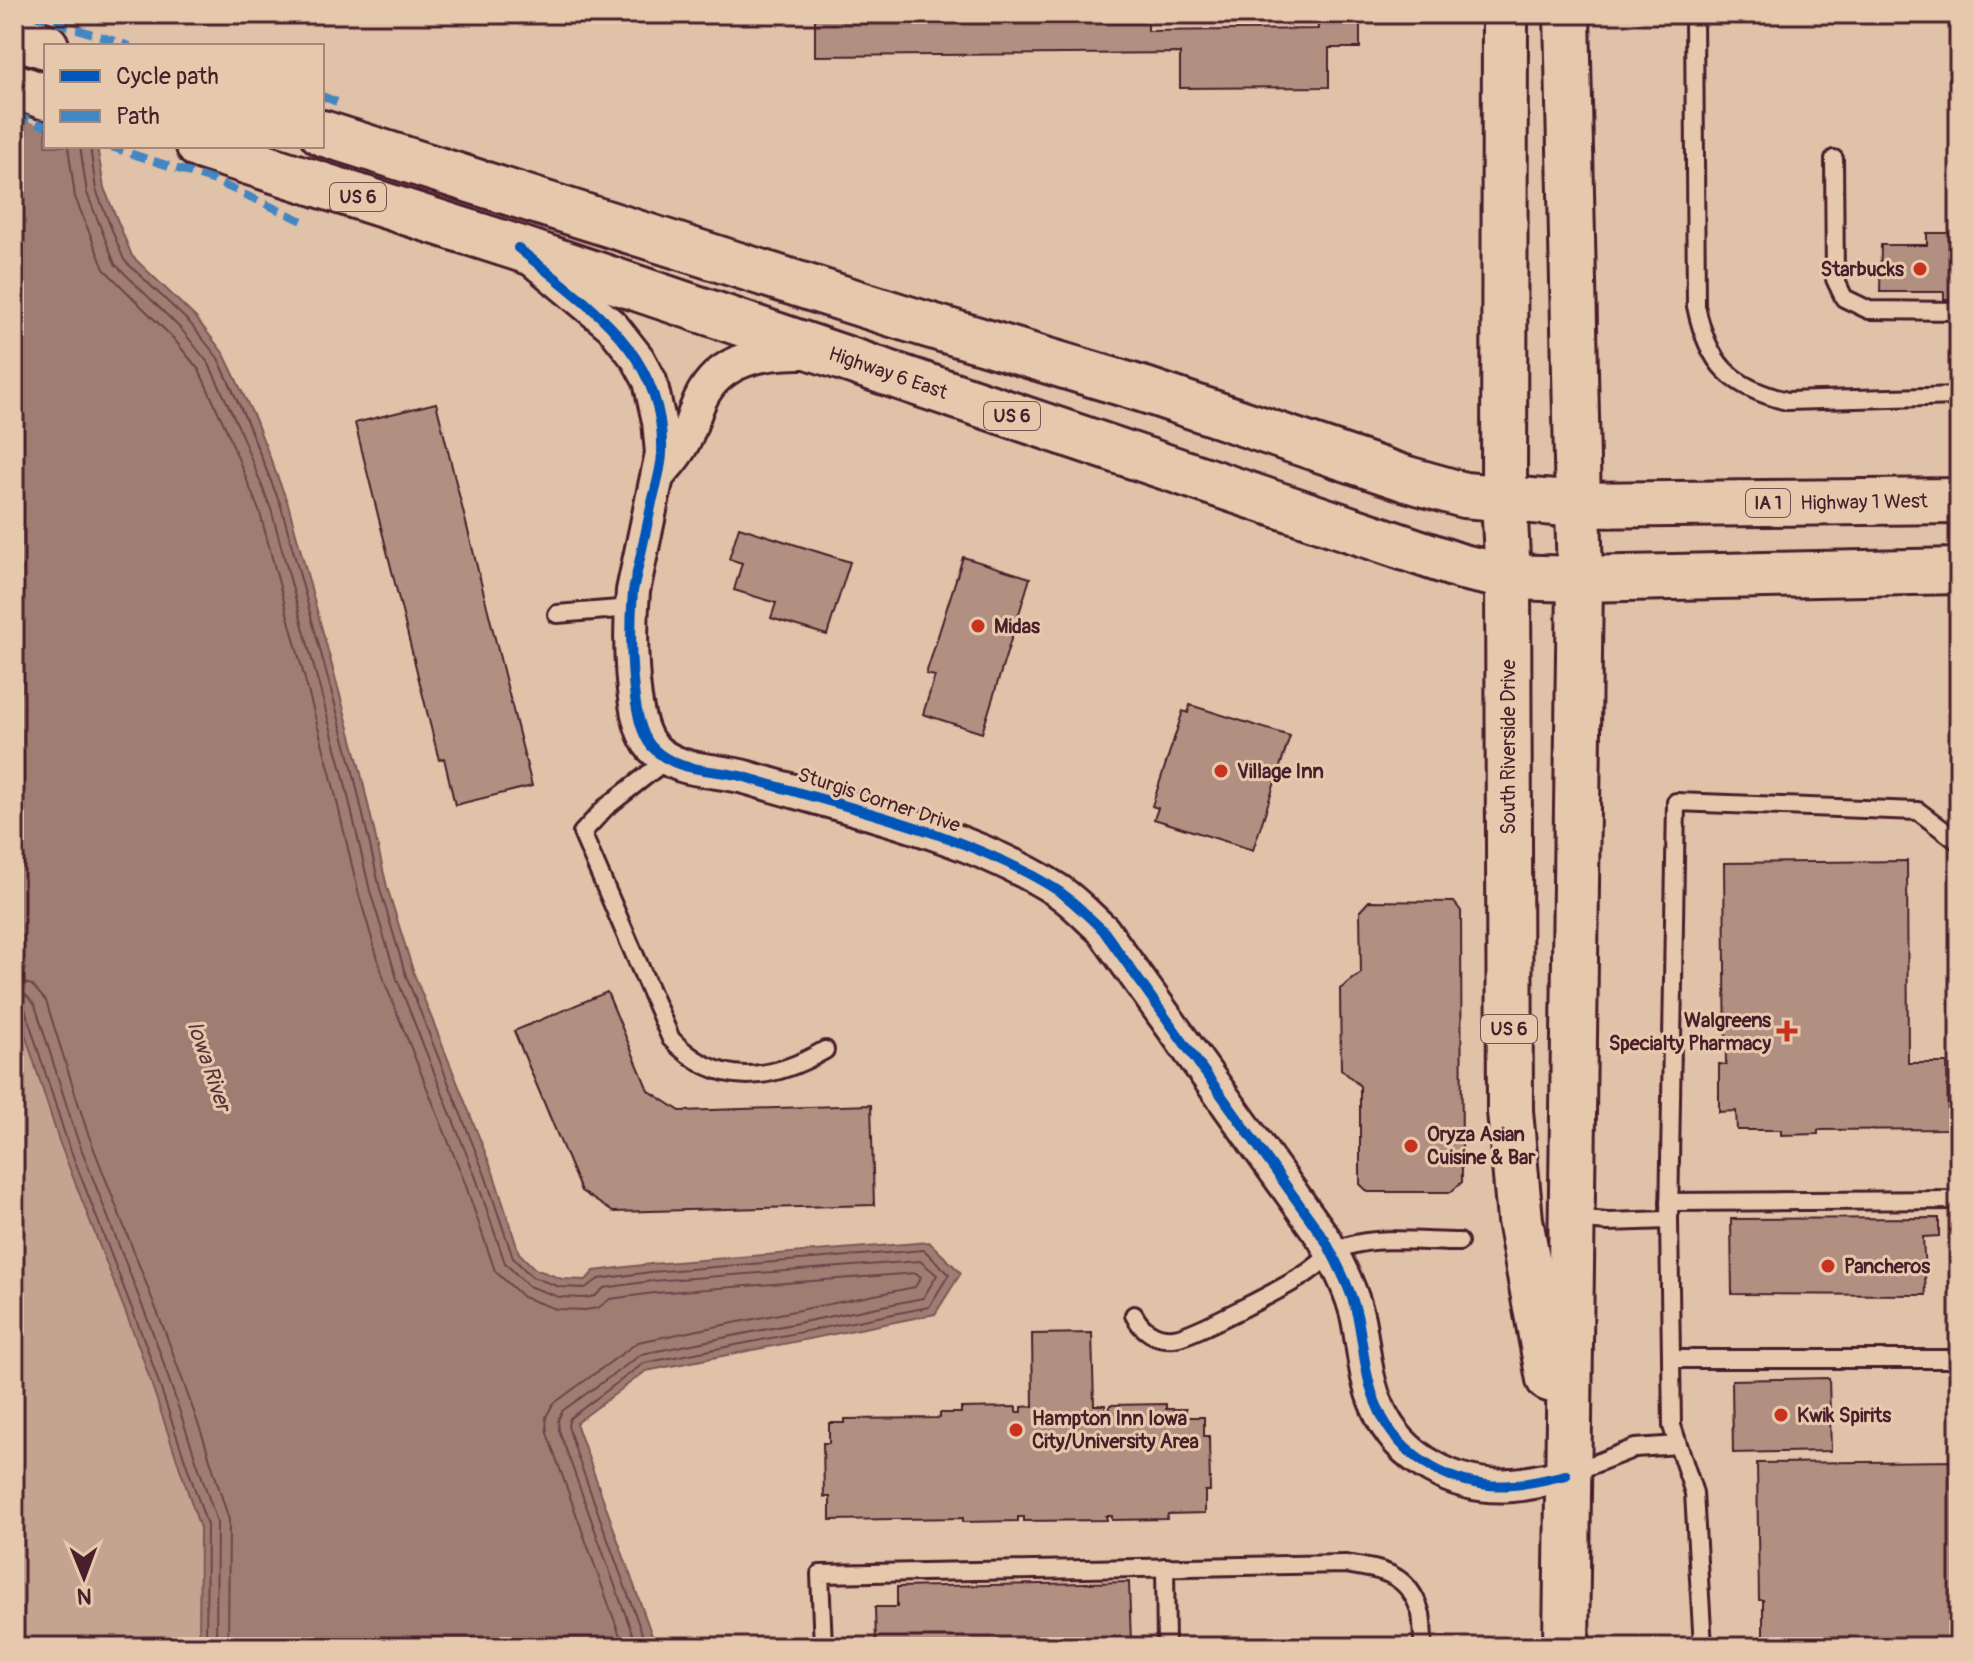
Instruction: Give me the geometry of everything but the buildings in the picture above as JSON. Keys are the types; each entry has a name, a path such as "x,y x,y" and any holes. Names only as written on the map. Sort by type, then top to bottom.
{"main road":[{"name":"South Riverside Drive","path":"1505,14 1504,500 1508,577 1510,1111 1520,1220 1566,1475"},
{"name":"South Riverside Drive","path":"1566,1647 1580,579 1567,14"},
{"path":"14,36 44,45"},
{"path":"14,86 44,96"},
{"name":"US 6","path":"324,134 905,318 1145,390 1407,479 1464,495 1578,505"},
{"name":"Highway 6 East","path":"205,148 518,248 1462,567 1508,577 1580,579"},
{"name":"Highway 1 West","path":"1578,505 1959,501"},
{"path":"1580,579 1959,571"}],"street":[{"path":"518,248 612,326 638,359 650,381 662,453 633,591 632,676 649,744 666,760"},
{"path":"658,476 687,436 701,398 713,380 733,364 762,354 827,352"},
{"name":"Sturgis Corner Drive","path":"666,760 686,767 739,775 930,834 996,858 1059,891 1103,930 1294,1193 1331,1252 1343,1275 1357,1316 1365,1368 1378,1410 1398,1438 1419,1459 1446,1476 1484,1485 1512,1485 1566,1475"}],"lane":[{"path":"1694,14 1696,306 1701,334 1714,360 1734,381 1761,395 1787,401 1959,396"},
{"path":"1834,159 1835,279 1844,298 1869,310 1959,311"},
{"path":"557,614 631,608"},
{"path":"666,760 605,808 582,833 671,1039 685,1054 709,1069 734,1073 770,1074 798,1066 825,1050"},
{"path":"1703,1647 1694,1493 1672,1426 1669,1202 1676,802 1918,811 1959,842"},
{"path":"1669,1202 1959,1200"},
{"path":"1571,1219 1608,1222 1669,1220"},
{"path":"1134,1315 1146,1331 1160,1338 1185,1336 1306,1274 1331,1252 1369,1242 1459,1242"},
{"path":"1671,1359 1959,1359"},
{"path":"1566,1475 1635,1448 1678,1445"},
{"path":"823,1647 820,1574 1346,1564 1384,1570 1399,1578 1409,1589 1421,1614 1424,1647"},
{"path":"1165,1567 1166,1647"}],"shaded area":[{"path":"14,879 255,1647 14,1647"}],"water":[{"name":"Iowa River","path":"14,14 79,14 83,44 44,44 44,148 97,148 104,188 132,256 196,318 224,354 255,419 288,504 359,765 387,887 414,974 493,1172 519,1253 535,1269 562,1279 586,1280 594,1271 651,1264 929,1242 961,1273 935,1314 646,1371 576,1423 656,1647 199,1647 200,1528 139,1347 59,1141 14,999"}],"pier":[{"path":"14,14 38,14 85,29 87,44 44,44 44,126 14,117"}],"marked path":[{"path":"31,14 124,44"},
{"path":"324,97 342,104"},
{"path":"14,115 44,125"},
{"path":"114,148 215,181 305,222"}],"cycle path":[{"path":"518,248 595,311 617,334 636,359 651,387 660,418 662,454 633,591 631,626 632,672 638,717 652,747 662,756 685,766 748,778 947,838 1023,870 1069,899 1103,930 1325,1240 1355,1309 1378,1408 1400,1442 1433,1468 1471,1482 1512,1485 1566,1475"}],"place":[{"name":"Starbucks","path":"1920,269"},
{"name":"Midas","path":"978,626"},
{"name":"Village Inn","path":"1221,771"},
{"name":"Walgreens Specialty Pharmacy","path":"1787,1031"},
{"name":"Oryza Asian Cuisine & Bar","path":"1411,1146"},
{"name":"Pancheros","path":"1828,1266"},
{"name":"Kwik Spirits","path":"1781,1415"},
{"name":"Hampton Inn Iowa City/University Area","path":"1016,1430"}]}
